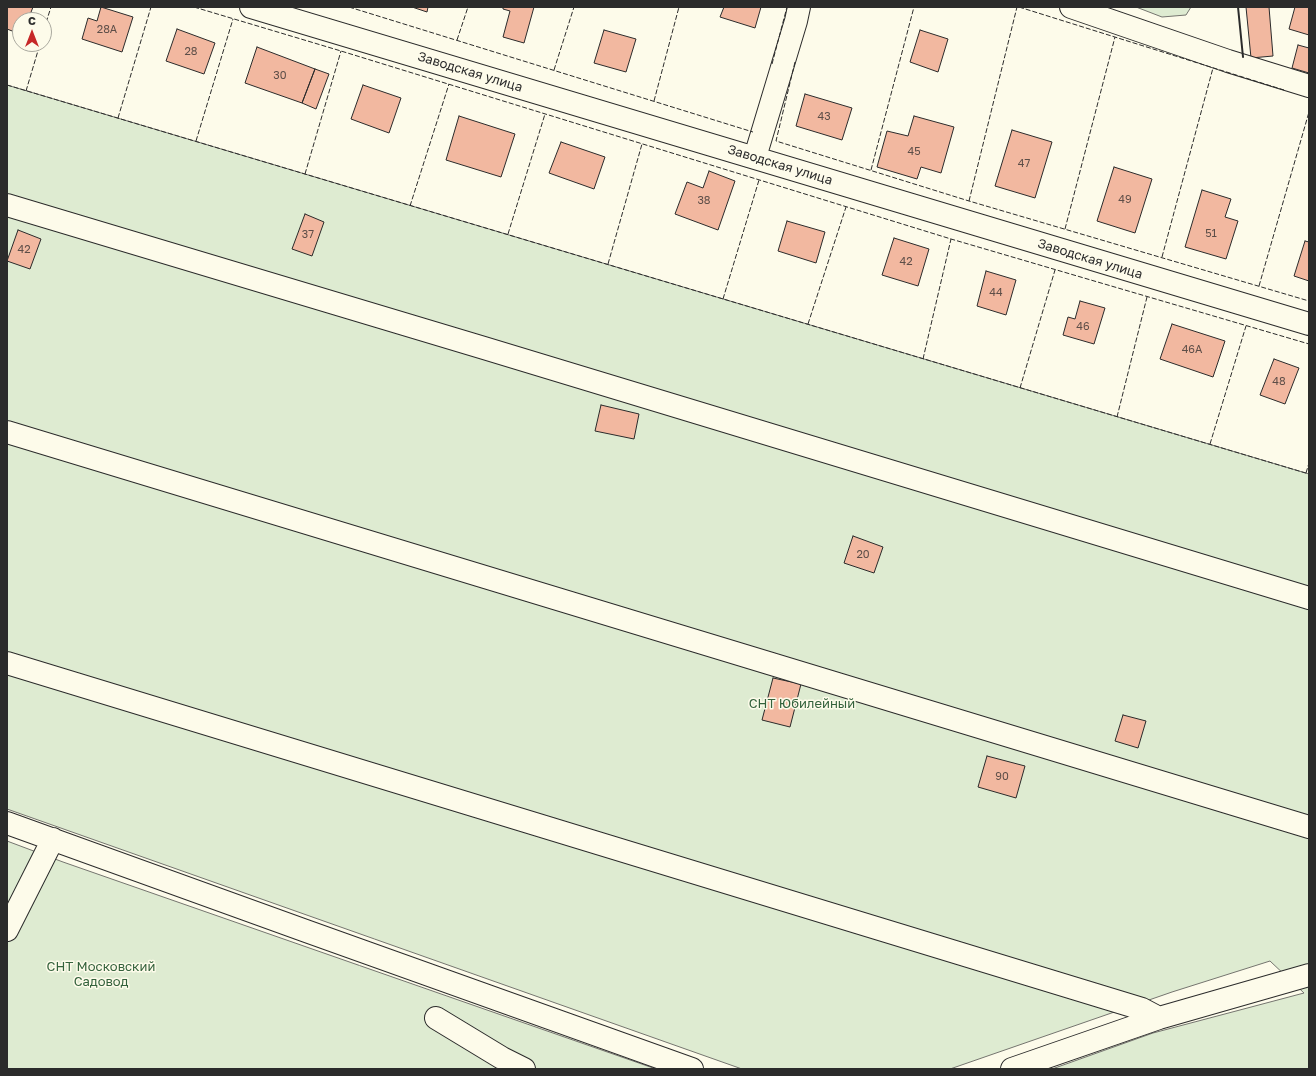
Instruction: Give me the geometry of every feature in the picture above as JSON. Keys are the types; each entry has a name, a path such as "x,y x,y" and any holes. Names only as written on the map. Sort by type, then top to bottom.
{"street":[{"name":"Заводская улица","path":"251,7 1309,324"},
{"path":"755,157 799,7"},
{"path":"1071,7 1228,61 1309,86"},
{"path":"7,205 1309,598"},
{"path":"7,432 1309,827"},
{"path":"7,663 1135,1006 1159,1018"},
{"path":"7,822 692,1069"},
{"path":"7,930 53,839"},
{"path":"1012,1069 1159,1018 1309,975"},
{"path":"436,1018 502,1058 524,1069"}],"green space":[{"path":"1136,7 1191,7 1186,15 1162,17"},
{"name":"СНТ Юбилейный","path":"7,85 1309,474 1309,1069 1052,1069 1153,1033 1304,993 1270,961 1172,992 950,1069 742,1069 7,809"},
{"name":"СНТ Московский Садовод","path":"7,841 63,862 656,1069 7,1069"}],"building":[{"path":"7,7 33,7 31,12 12,12 12,31 7,29"},
{"path":"101,7 133,17 122,52 82,39 88,18 97,21"},
{"path":"412,7 428,7 427,12"},
{"path":"503,7 534,7 524,43 503,37 510,11 503,9"},
{"path":"724,7 761,7 755,28 720,17"},
{"path":"1246,7 1269,7 1273,56 1251,58"},
{"path":"1295,7 1309,7 1309,35 1289,29"},
{"path":"177,29 215,43 204,74 166,61"},
{"path":"604,30 636,39 626,72 594,63"},
{"path":"920,30 948,39 938,72 910,62"},
{"path":"1298,45 1309,48 1309,73 1292,68"},
{"path":"257,47 315,69 302,103 245,83"},
{"path":"315,69 329,74 316,109 302,103"},
{"path":"363,85 401,98 389,133 351,119"},
{"path":"805,94 852,108 842,140 796,126"},
{"path":"459,116 515,134 501,177 446,160"},
{"path":"914,116 954,127 941,173 921,167 917,179 877,167 887,131 908,136"},
{"path":"1012,130 1052,142 1035,198 995,186"},
{"path":"561,142 605,157 594,189 549,173"},
{"path":"1114,167 1152,179 1135,233 1097,221"},
{"path":"709,171 735,181 718,230 675,214 687,182 703,188"},
{"path":"1202,190 1231,199 1225,217 1238,221 1226,259 1185,247"},
{"path":"305,214 324,222 312,256 292,249"},
{"path":"787,221 825,232 816,263 778,251"},
{"path":"18,230 41,239 30,269 7,261"},
{"path":"894,238 929,249 918,286 882,275"},
{"path":"1305,241 1309,242 1309,281 1294,276"},
{"path":"986,271 1016,280 1006,315 977,306"},
{"path":"1080,301 1105,308 1094,344 1063,335 1068,317 1075,319"},
{"path":"1172,324 1225,341 1213,377 1160,359"},
{"path":"1274,359 1299,368 1285,404 1260,395"},
{"path":"601,405 639,414 634,439 595,431"},
{"path":"853,536 883,547 874,573 844,563"},
{"path":"773,678 801,684 790,727 762,720"},
{"path":"1123,715 1146,721 1138,748 1115,741"},
{"path":"987,756 1025,766 1016,798 978,787"}],"fence":[{"path":"49,12 51,7"},
{"path":"118,118 151,7"},
{"path":"194,7 951,239 1309,344"},
{"path":"349,7 753,132"},
{"path":"457,40 468,7"},
{"path":"554,70 574,7"},
{"path":"654,101 679,7"},
{"path":"772,64 787,7"},
{"path":"871,170 914,7"},
{"path":"969,201 1017,7"},
{"path":"1019,7 1284,90"},
{"path":"196,141 233,19"},
{"path":"1065,229 1115,37"},
{"path":"305,174 341,51"},
{"path":"26,91 38,52"},
{"path":"795,62 776,141 969,201 1309,301"},
{"path":"1162,257 1213,68"},
{"path":"410,206 449,84"},
{"path":"7,85 1309,474"},
{"path":"1259,286 1309,112"},
{"path":"508,234 545,114"},
{"path":"608,264 642,144"},
{"path":"723,299 759,180"},
{"path":"808,324 846,207"},
{"path":"923,359 951,239"},
{"path":"1020,388 1055,270"},
{"path":"1117,417 1147,297"},
{"path":"1210,444 1246,326"},
{"path":"1306,473 1309,463"}],"wall":[{"path":"1238,7 1243,57"}]}
